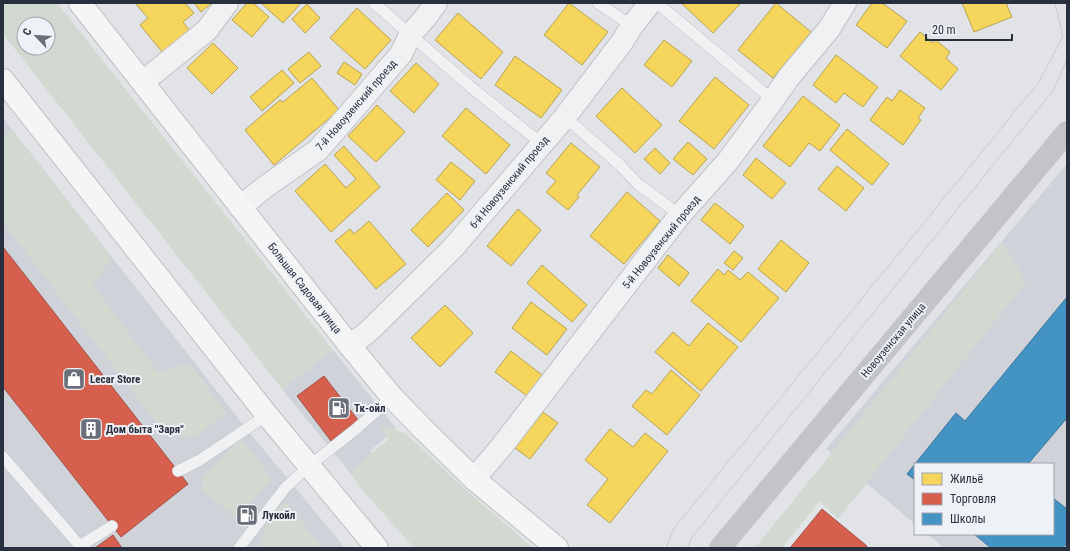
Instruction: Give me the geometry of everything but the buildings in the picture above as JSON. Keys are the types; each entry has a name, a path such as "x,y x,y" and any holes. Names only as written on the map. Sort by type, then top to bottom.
{"main road":[{"name":"Большая Садовая улица","path":"80,3 350,346 392,397 474,479 557,548"},
{"path":"3,80 267,415 377,548"},
{"name":"Новоузенская улица","path":"720,548 1067,132"}],"street":[{"path":"142,82 207,30 227,3"},
{"name":"7-й Новоузенский проезд","path":"240,207 265,187 318,150 401,54 410,35 436,3"},
{"name":"6-й Новоузенский проезд","path":"350,346 370,330 452,249 564,117 650,3"},
{"name":"5-й Новоузенский проезд","path":"474,479 502,446 680,215 728,160 789,77 829,29 845,3"}],"lane":[{"path":"374,3 410,35 428,48 472,88 542,144"},
{"path":"598,3 632,26"},
{"path":"657,3 773,100"},
{"path":"564,117 620,165 639,185 680,215"},
{"path":"239,548 285,488 308,466 356,429 392,397"},
{"path":"178,471 200,460 267,415"},
{"path":"3,457 79,547 112,526"}],"shaded area":[{"path":"3,3 57,3 333,350 282,389 20,56 56,56 56,16 16,16 16,51 3,34"},
{"path":"3,118 249,432 345,548 3,548"},
{"path":"12,130 112,258 93,285 158,372 190,364 226,412 196,437 183,437 160,427 3,223 3,136"},
{"path":"1067,164 1067,548 944,548 928,535 1054,535 1054,463 914,463 914,523 826,449"},
{"path":"1002,242 1026,282 838,519 820,501 782,548 755,548"},
{"name":"Тк-ойл","path":"333,350 396,428 370,451 396,480 373,501 282,389"},
{"path":"389,427 406,434 467,491 533,548 414,548 358,485 352,474 354,468 389,439 379,429"},
{"path":"241,438 272,479 237,518 202,490 203,477"},
{"path":"286,502 323,548 261,548 261,539 264,529 275,511"}],"tram line":[{"path":"666,548 674,528 1039,82 1063,36 1055,3"},
{"path":"687,548 692,537 1053,91 1067,59"}],"place":[{"name":"Lecar Store","path":"74,379"},
{"name":"Тк-ойл","path":"339,408"},
{"name":"Дом быта \"Заря\"","path":"91,429"},
{"name":"Лукойл","path":"247,515"}]}
